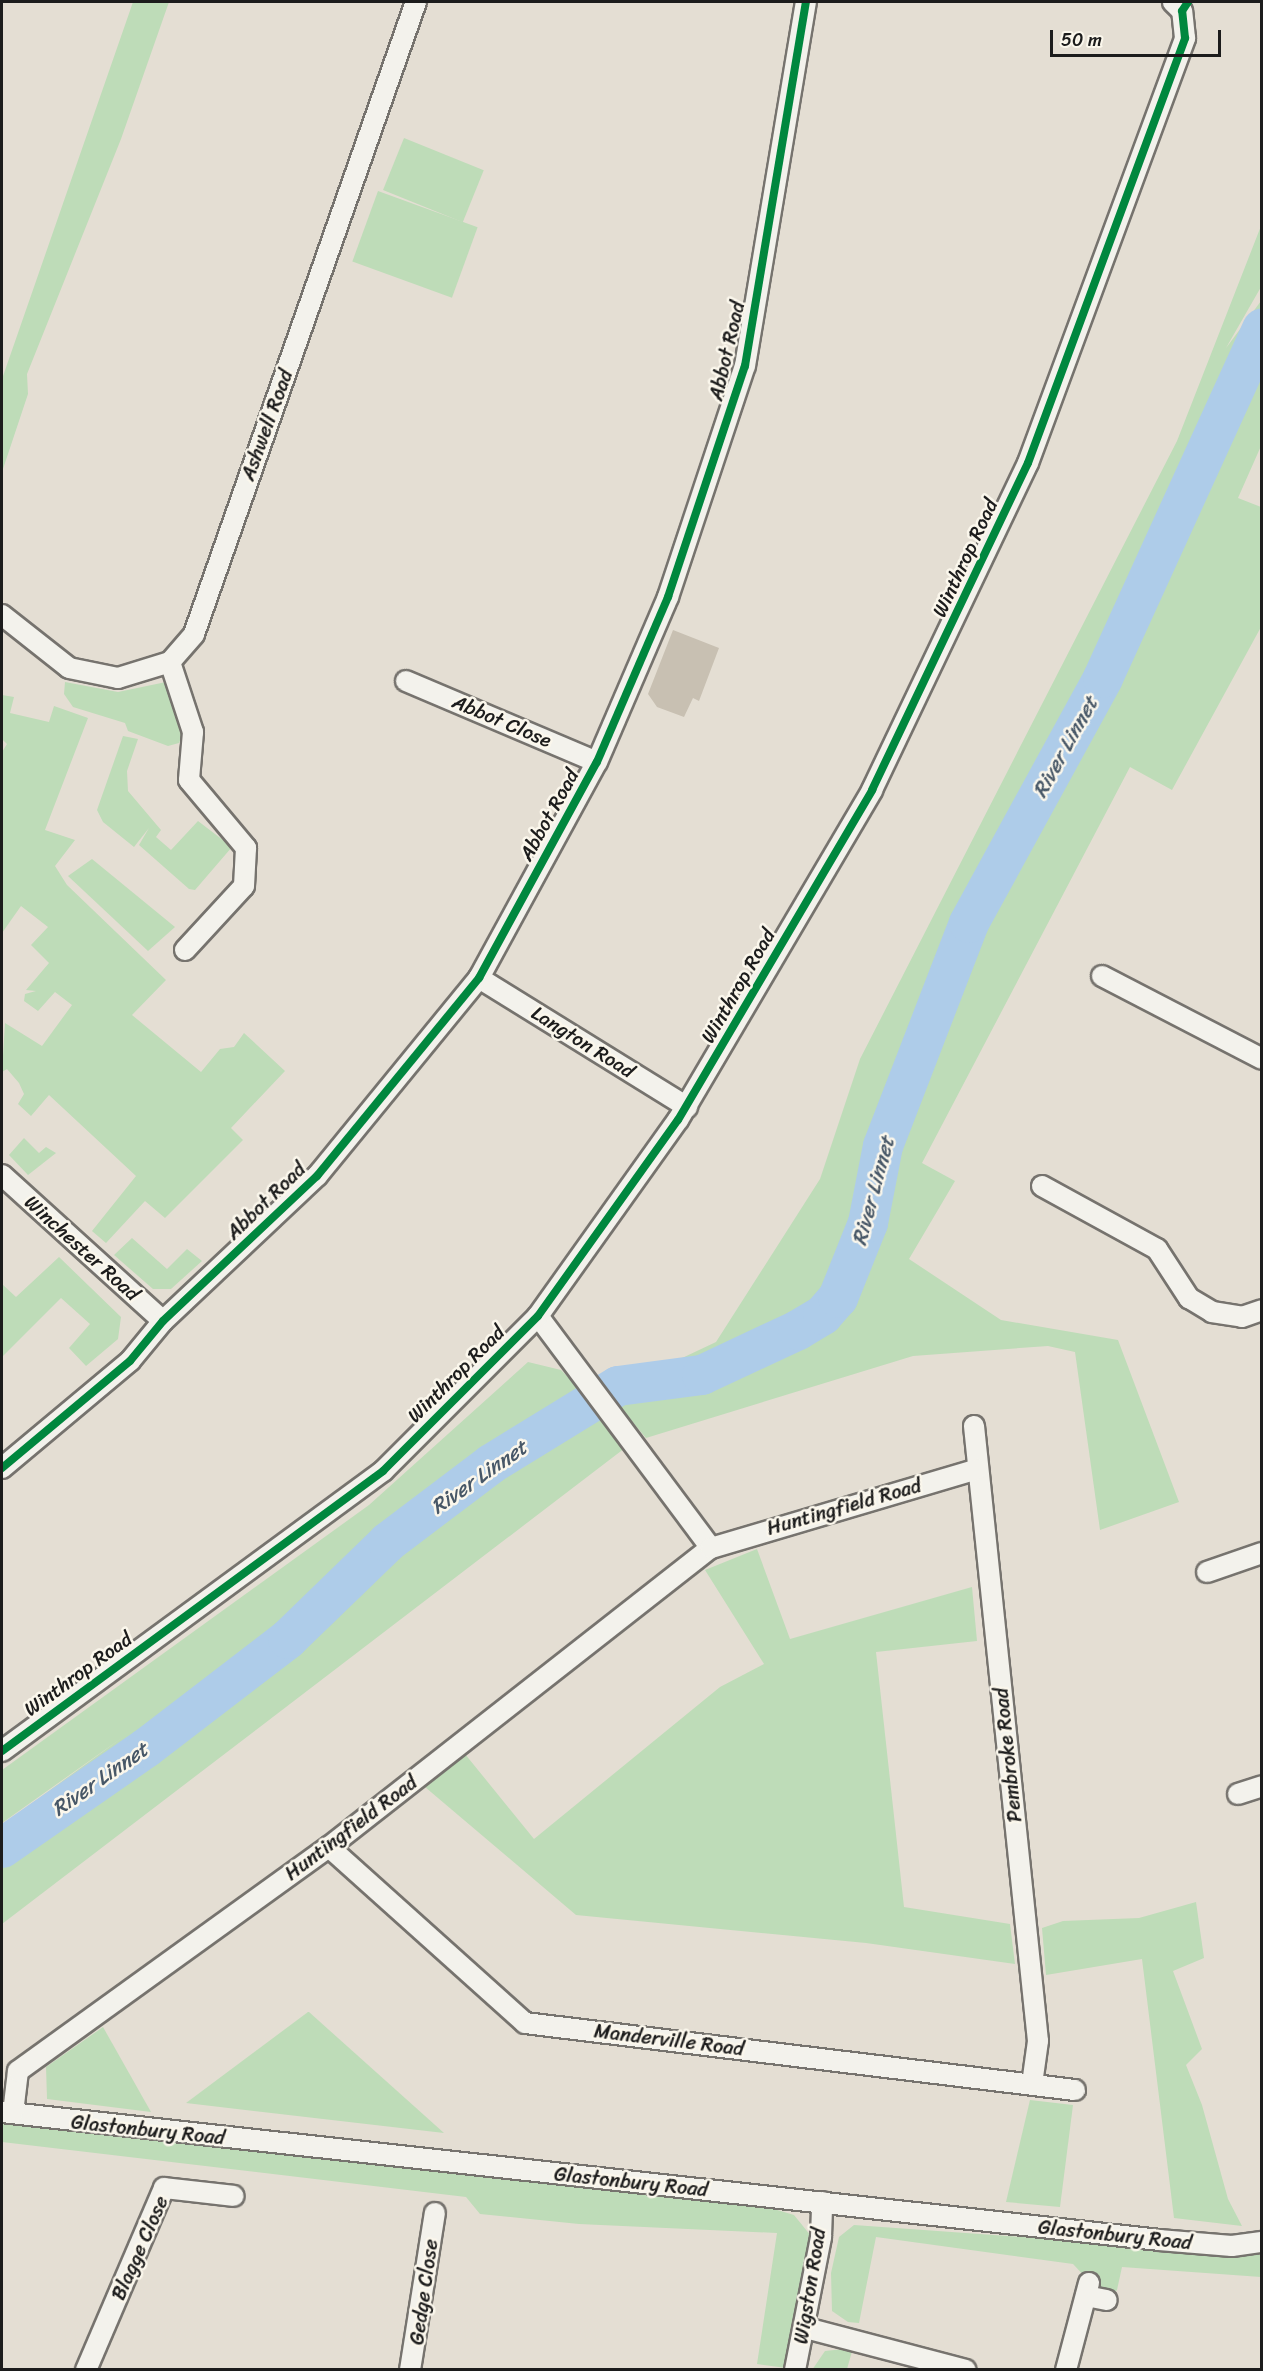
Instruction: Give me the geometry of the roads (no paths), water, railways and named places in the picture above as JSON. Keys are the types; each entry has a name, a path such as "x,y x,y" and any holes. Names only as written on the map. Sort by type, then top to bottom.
{"street":[{"name":"Ashwell Road","path":"170,662 194,634 416,2"},
{"name":"Abbot Road","path":"2,1468 130,1361 163,1321 317,1176 479,978 597,762 668,597 745,366 806,2"},
{"name":"Winthrop Road","path":"2,1751 383,1471 538,1316 687,1107 872,790 1028,463 1185,38 1181,5"},
{"path":"2,615 69,668 118,678 170,662 193,732 189,780 246,848 244,886 185,950"},
{"name":"Abbot Close","path":"406,681 597,762"},
{"path":"1102,976 1262,1059"},
{"name":"Langton Road","path":"479,978 687,1107"},
{"name":"Winchester Road","path":"2,1175 163,1321"},
{"path":"1042,1186 1157,1249 1189,1298 1212,1312 1242,1317 1262,1310"},
{"path":"538,1316 609,1415 711,1548"},
{"name":"Pembroke Road","path":"974,1426 1038,2041 1032,2084"},
{"name":"Huntingfield Road","path":"7,2113 18,2071 328,1847 711,1548 977,1469"},
{"path":"1208,1572 1262,1552"},
{"path":"1238,1794 1262,1786"},
{"name":"Manderville Road","path":"328,1847 525,2022 1075,2091"},
{"name":"Glastonbury Road","path":"7,2113 1159,2240 1232,2246 1262,2242"},
{"name":"Blagge Close","path":"86,2370 164,2188 234,2196"},
{"name":"Wigston Road","path":"795,2370 806,2328 822,2202"},
{"name":"Gedge Close","path":"410,2370 435,2213"},
{"path":"1066,2370 1087,2290 1107,2300"},
{"path":"806,2328 966,2370"}],"waterway":[{"name":"River Linnet","path":"2,1848 146,1748 288,1639 388,1542 491,1464 618,1386 702,1375 798,1330 823,1315 838,1298 868,1223 883,1146 969,923 1103,678 1262,329"}]}
